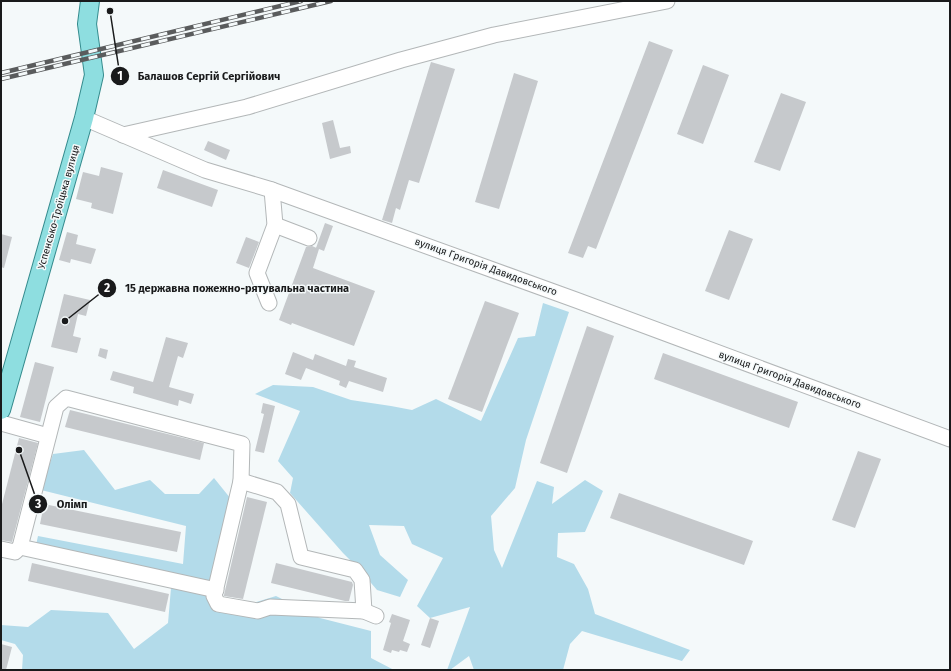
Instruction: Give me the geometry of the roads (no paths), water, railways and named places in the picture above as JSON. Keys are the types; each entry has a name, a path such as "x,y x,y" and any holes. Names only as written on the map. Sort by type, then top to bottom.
{"main road":[{"name":"Успенсько-Троїцька вулиця","path":"1,410 84,118 94,75 87,24 90,1"}],"street":[{"path":"122,135 247,107 401,60 494,35 667,1"},
{"name":"вулиця Григорія Давидовського","path":"84,118 205,170 272,190 576,300 950,439"},
{"path":"269,303 257,273 275,225 272,190"},
{"path":"275,225 309,238"},
{"path":"1,549 15,552 20,547 56,407 66,398 242,444 241,481 214,596 218,604 258,611 270,607 370,614 362,580 355,570 301,557 288,504 277,492 241,481"},
{"path":"1,423 48,436"},
{"path":"20,547 216,590"}],"railway":[{"path":"1,73 301,1"},
{"path":"1,79 331,1"}],"place":[{"name":"Балашов Сергій Сергійович","path":"110,11"},
{"name":"15 державна пожежно-рятувальна частина","path":"65,321"},
{"name":"Олімп","path":"19,450"}]}
